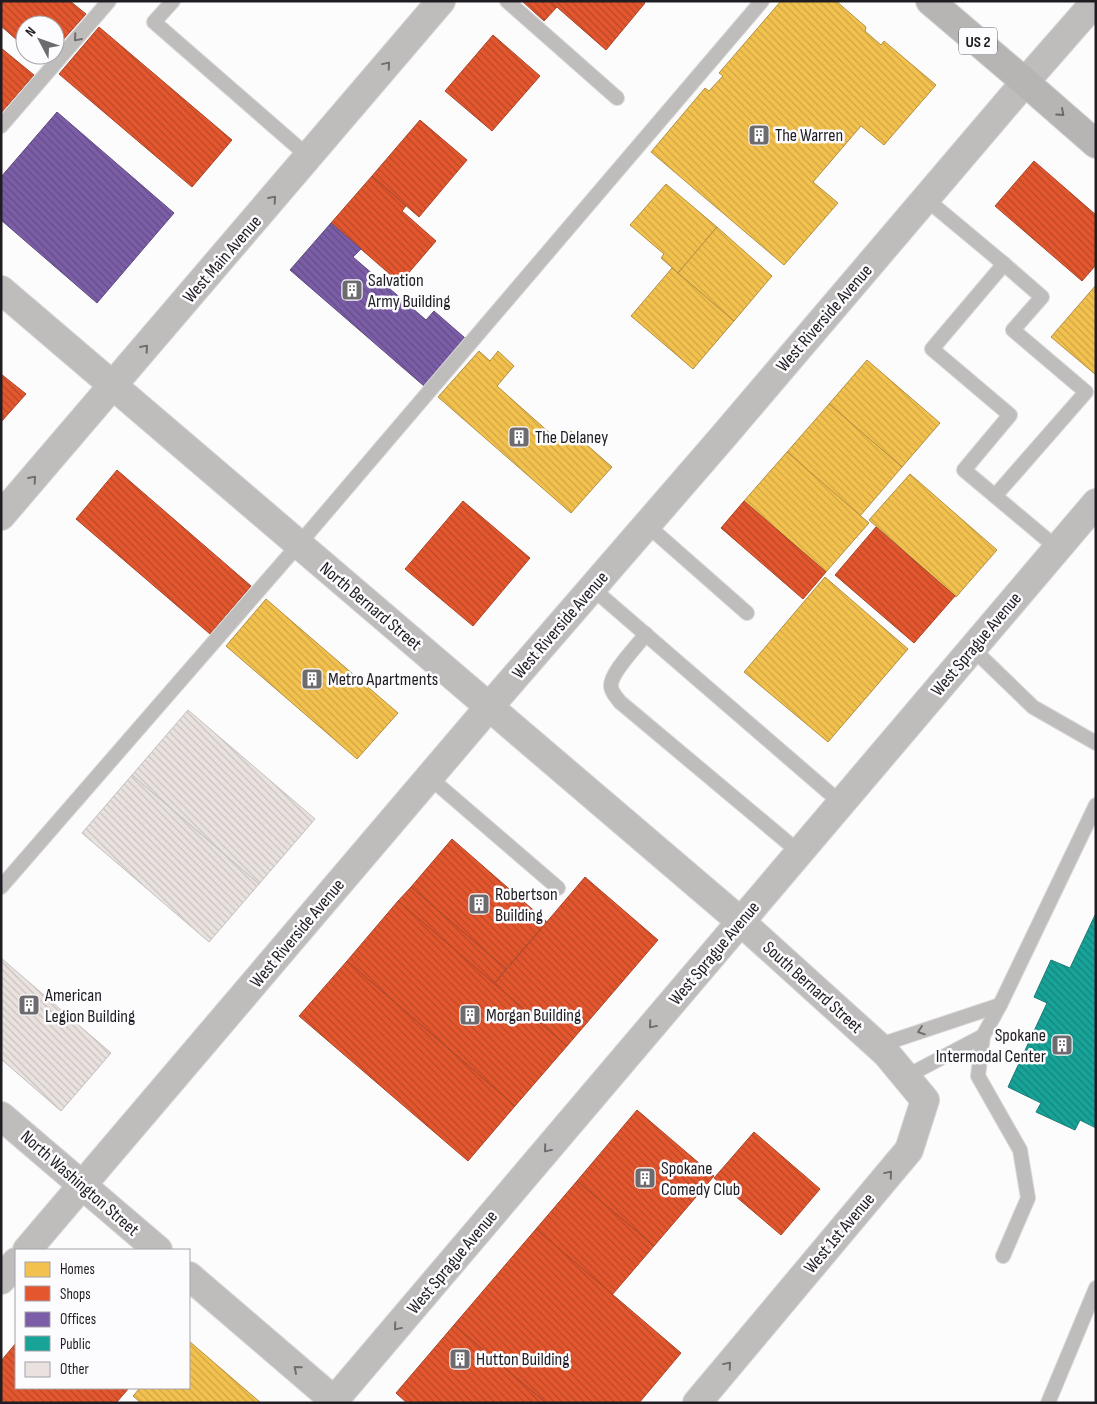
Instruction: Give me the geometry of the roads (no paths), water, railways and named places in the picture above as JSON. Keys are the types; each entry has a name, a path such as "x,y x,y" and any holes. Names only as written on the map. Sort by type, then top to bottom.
{"main road":[{"name":"West Main Avenue","path":"1,516 441,1"},
{"name":"US 2","path":"930,1 1096,144"},
{"name":"West Riverside Avenue","path":"27,1249 429,777 1096,1"},
{"name":"North Bernard Street","path":"1,290 740,921"},
{"name":"West Sprague Avenue","path":"334,1402 1096,503"},
{"name":"South Bernard Street","path":"740,921 882,1050"},
{"name":"West 1st Avenue","path":"696,1403 909,1150 924,1100 882,1050"},
{"name":"North Washington Street","path":"1,1116 157,1249"},
{"path":"1,1280 15,1263"},
{"path":"190,1277 334,1402"}],"lane":[{"path":"1,126 109,1"},
{"path":"172,1 154,22 309,157"},
{"path":"507,1 617,98"},
{"path":"1,888 299,544 762,1"},
{"path":"926,199 1042,297 1013,330 1086,392 996,496"},
{"path":"1004,264 932,350 1010,415 964,470 1057,548"},
{"path":"647,525 747,614"},
{"path":"592,588 841,803"},
{"path":"646,634 616,671 610,686 612,692 628,709 799,852"},
{"path":"972,648 1033,707 1096,743"},
{"path":"429,777 558,888"},
{"path":"1004,1256 1028,1198 1020,1150 978,1076 984,1036 1096,805"},
{"path":"882,1050 1000,1004"},
{"path":"905,1077 984,1036"},
{"path":"1048,1403 1096,1288"}],"place":[{"name":"The Warren","path":"759,135"},
{"name":"Salvation Army Building","path":"352,290"},
{"name":"The Delaney","path":"519,437"},
{"name":"Metro Apartments","path":"312,679"},
{"name":"Robertson Building","path":"479,904"},
{"name":"American Legion Building","path":"29,1005"},
{"name":"Morgan Building","path":"470,1015"},
{"name":"Spokane Intermodal Center","path":"1062,1045"},
{"name":"Spokane Comedy Club","path":"645,1178"},
{"name":"Hutton Building","path":"460,1359"}]}
